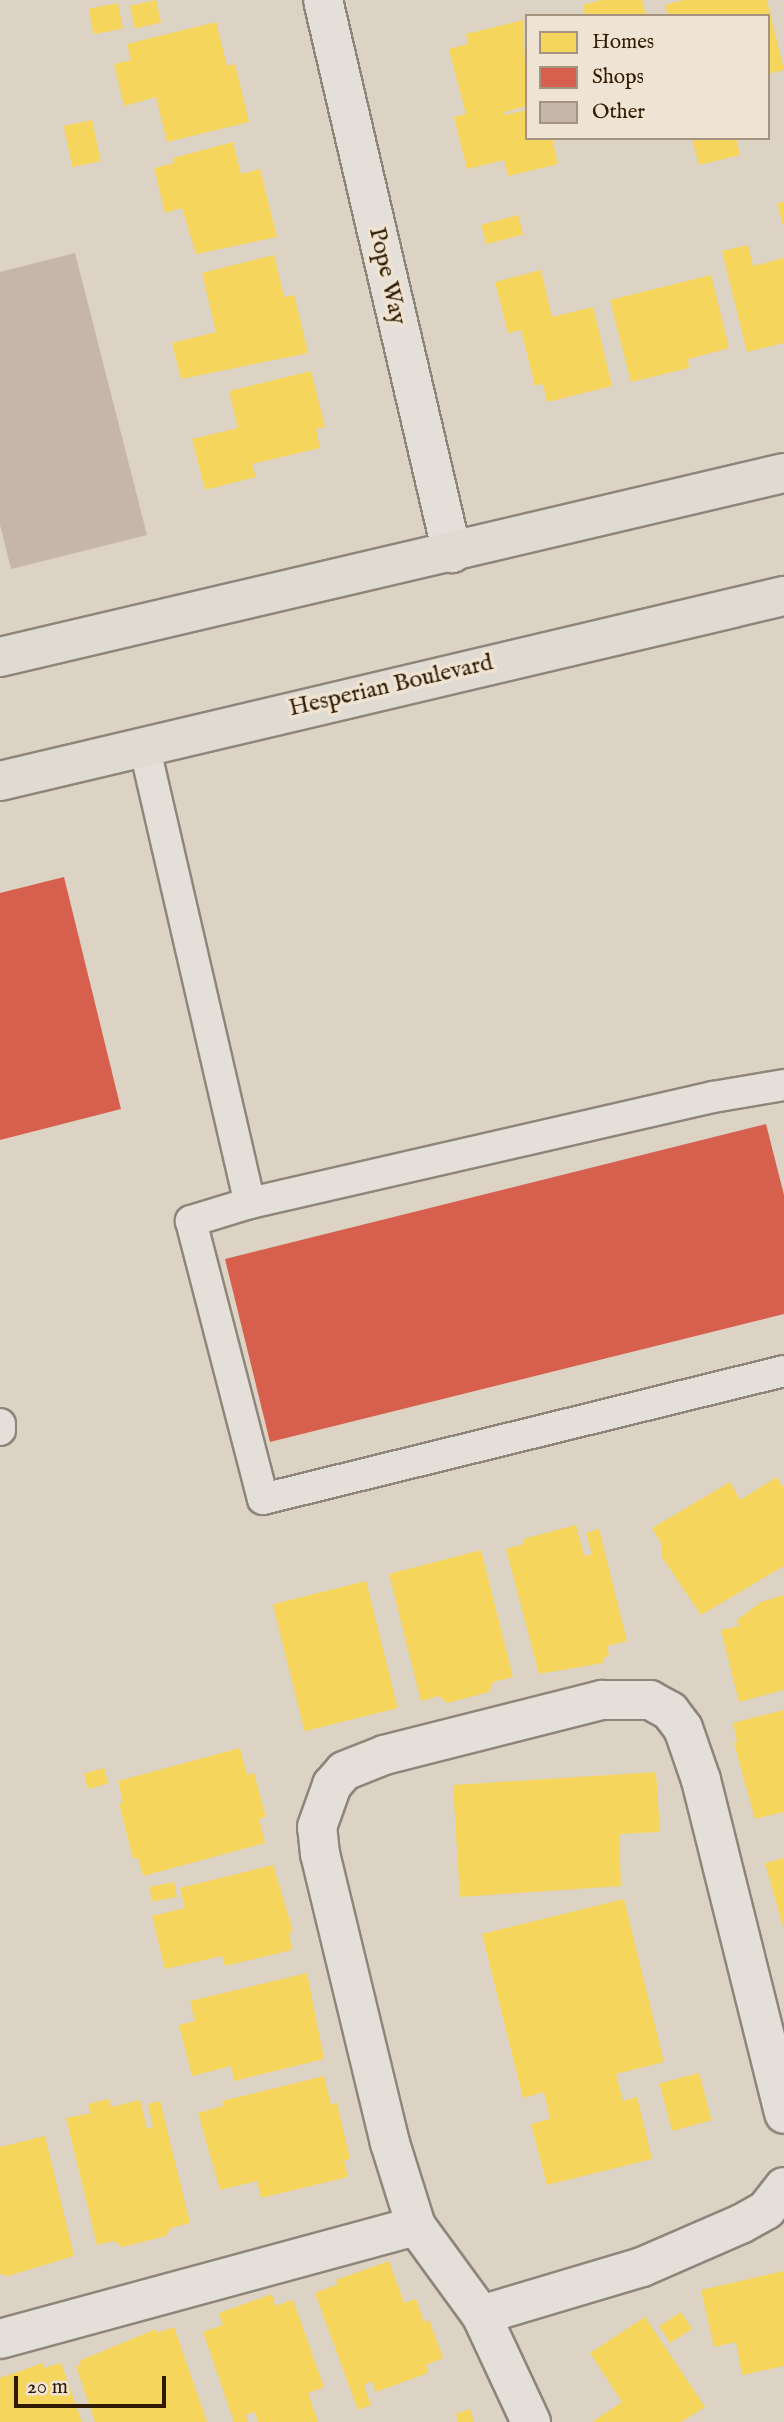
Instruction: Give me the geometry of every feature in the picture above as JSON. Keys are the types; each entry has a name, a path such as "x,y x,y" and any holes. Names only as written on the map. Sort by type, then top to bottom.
{"main road":[{"path":"0,657 452,553 784,472"},
{"name":"Hesperian Boulevard","path":"0,781 784,596"}],"street":[{"name":"Pope Way","path":"323,0 452,553"},
{"path":"531,2422 481,2315 416,2225 390,2143 317,1827 322,1804 344,1771 384,1755 602,1700 650,1700 670,1711 683,1728 701,1780 784,2115"},
{"path":"481,2315 654,2262 766,2210 784,2187"},
{"path":"0,2339 416,2225"}],"lane":[{"path":"144,745 250,1203"},
{"path":"784,1085 713,1097 250,1203 191,1222 263,1499 784,1371"},
{"path":"0,1424 0,1430"}],"building: Homes":[{"path":"156,0 161,22 135,28 130,6"},
{"path":"602,0 642,0 646,14 585,14 583,5"},
{"path":"684,0 767,0 784,70 770,74 770,14 667,14 665,5"},
{"path":"118,3 123,29 94,34 89,9"},
{"path":"523,20 525,107 504,112 505,115 525,110 525,140 552,140 558,164 508,176 504,160 467,169 454,117 466,114 449,49 468,44 466,34"},
{"path":"216,22 227,66 235,64 249,122 167,142 156,97 124,106 114,64 131,60 127,44"},
{"path":"92,120 101,161 72,167 64,126"},
{"path":"693,140 736,140 740,155 699,165"},
{"path":"233,142 241,174 260,169 277,237 196,254 182,208 165,213 154,168 174,163 173,158"},
{"path":"784,202 784,226 783,226 777,203"},
{"path":"518,215 523,234 486,244 481,225"},
{"path":"748,245 753,266 784,258 784,343 747,352 722,251"},
{"path":"274,255 284,297 294,295 308,353 181,379 172,343 216,332 202,273"},
{"path":"541,270 552,317 593,307 612,386 547,402 543,384 535,386 521,330 508,333 495,282"},
{"path":"711,275 729,348 688,359 689,368 631,382 610,300"},
{"path":"311,371 325,427 316,429 320,448 252,464 256,477 205,490 192,439 238,428 229,391"},
{"path":"777,1477 784,1489 784,1566 701,1615 662,1557 662,1545 652,1528 730,1482 740,1500"},
{"path":"576,1525 584,1556 592,1554 586,1533 599,1529 627,1641 607,1646 609,1656 603,1658 603,1663 539,1674 506,1549 524,1544 523,1539"},
{"path":"481,1550 513,1677 493,1682 489,1692 447,1703 439,1696 421,1701 389,1574"},
{"path":"366,1581 398,1708 305,1731 273,1604"},
{"path":"784,1595 784,1690 739,1702 721,1630 739,1626 737,1620 761,1602"},
{"path":"784,1710 784,1812 755,1819 734,1743 737,1742 733,1723"},
{"path":"240,1748 247,1775 254,1773 266,1817 259,1819 265,1843 143,1876 138,1858 133,1859 119,1803 123,1802 118,1781"},
{"path":"104,1768 108,1783 88,1789 84,1773"},
{"path":"656,1772 660,1832 619,1834 621,1886 460,1897 453,1785"},
{"path":"784,1858 784,1927 783,1927 765,1863"},
{"path":"273,1865 293,1931 289,1932 292,1950 225,1966 222,1956 165,1969 152,1916 185,1908 180,1888"},
{"path":"174,1882 177,1897 152,1901 149,1887"},
{"path":"624,1899 664,2062 616,2074 623,2101 637,2097 652,2159 547,2185 531,2124 550,2119 544,2092 523,2098 482,1934"},
{"path":"307,1973 324,2059 234,2081 231,2066 192,2076 179,2025 195,2021 190,2001"},
{"path":"699,2073 712,2120 672,2131 659,2084"},
{"path":"324,2076 331,2105 337,2103 350,2159 344,2160 348,2177 261,2198 257,2181 220,2190 198,2113 223,2106 222,2101"},
{"path":"109,2099 111,2107 140,2100 147,2129 153,2127 148,2104 160,2101 190,2223 171,2228 166,2236 122,2247 114,2241 97,2245 66,2118 91,2113 88,2104"},
{"path":"45,2136 74,2256 8,2276 0,2274 0,2147"},
{"path":"389,2261 404,2303 416,2299 424,2322 429,2320 443,2358 426,2365 428,2373 376,2392 372,2381 364,2385 371,2405 358,2410 315,2293 338,2284 336,2280"},
{"path":"784,2271 784,2366 742,2375 736,2342 714,2347 701,2290"},
{"path":"272,2294 275,2306 293,2300 324,2387 308,2393 318,2422 258,2422 255,2412 245,2415 248,2422 234,2422 203,2332 223,2325 219,2313"},
{"path":"681,2312 692,2329 670,2343 659,2326"},
{"path":"645,2317 705,2407 681,2422 592,2422 622,2402 590,2353"},
{"path":"174,2327 207,2422 95,2422 76,2366 81,2365 79,2361 156,2329 157,2333"},
{"path":"43,2363 44,2368 61,2363 82,2422 0,2422 0,2378"},
{"path":"470,2409 474,2422 458,2422 456,2414"}],"building: Shops":[{"path":"64,877 121,1109 0,1140 0,893"},
{"path":"766,1124 784,1195 784,1314 270,1442 225,1259"}],"building: Other":[{"path":"75,253 147,535 11,569 0,525 0,272"}]}
